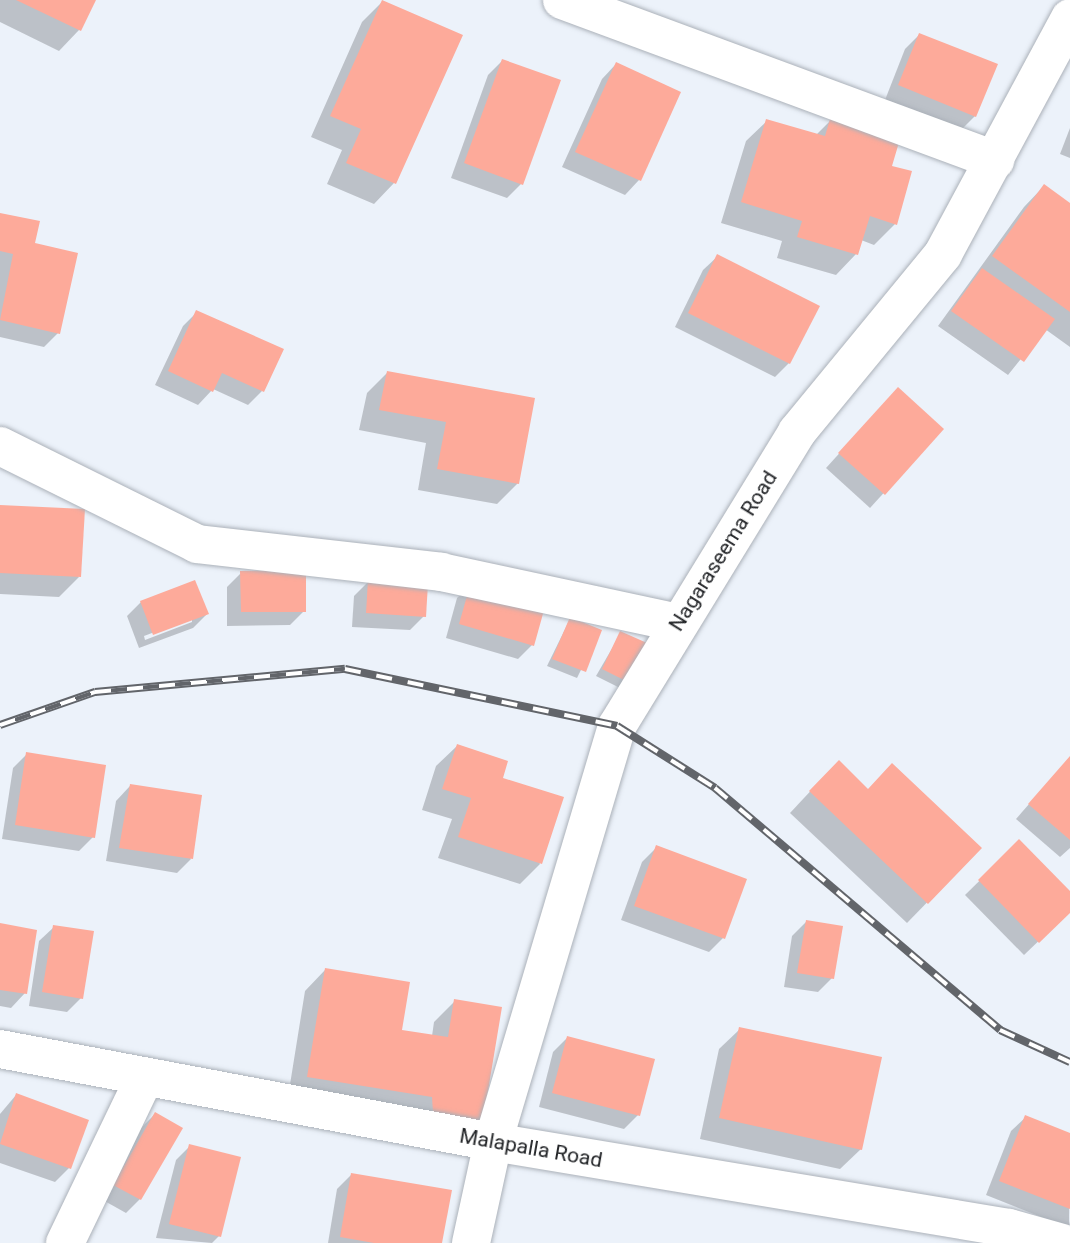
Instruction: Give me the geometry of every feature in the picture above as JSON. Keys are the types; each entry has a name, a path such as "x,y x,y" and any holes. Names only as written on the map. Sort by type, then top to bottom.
{"street":[{"path":"562,0 995,160"},
{"name":"Nagaraseema Road","path":"471,1243 493,1142 617,726 797,432 943,254 1070,18"},
{"path":"0,446 197,544 441,572 678,623"},
{"name":"Malapalla Road","path":"0,1049 493,1142 1009,1228 1062,1243"},
{"path":"65,1243 145,1077"}],"building":[{"path":"16,0 96,0 81,31"},
{"path":"382,0 463,35 396,184 346,163 361,129 330,116"},
{"path":"919,33 998,64 976,117 898,85"},
{"path":"502,59 561,80 523,185 464,163"},
{"path":"616,62 681,92 641,181 575,152"},
{"path":"766,119 825,136 830,119 900,139 892,166 912,171 897,225 870,216 858,255 797,237 802,221 741,202"},
{"path":"1044,184 1070,203 1070,312 992,256"},
{"path":"0,213 40,221 35,243 78,253 60,334 0,320 13,254 0,251"},
{"path":"717,254 820,306 790,364 688,313"},
{"path":"982,268 1055,319 1024,362 951,311"},
{"path":"196,310 284,349 264,392 222,373 213,392 168,371"},
{"path":"387,371 535,398 519,484 437,469 446,422 379,410"},
{"path":"898,387 944,429 885,495 838,453"},
{"path":"0,505 85,509 81,577 0,573"},
{"path":"306,570 306,612 241,612 240,571"},
{"path":"195,580 209,614 153,635 140,601"},
{"path":"368,580 428,583 426,617 366,613"},
{"path":"471,582 546,603 534,646 459,624"},
{"path":"570,617 602,630 586,672 552,659"},
{"path":"620,631 647,643 628,682 602,669"},
{"path":"457,744 508,761 503,778 564,797 542,864 458,837 471,798 442,789"},
{"path":"26,752 106,765 95,838 15,825"},
{"path":"1070,756 1070,840 1028,804"},
{"path":"839,760 868,789 892,763 982,848 928,904 809,791"},
{"path":"130,784 202,795 193,859 119,848"},
{"path":"1019,839 1070,891 1070,913 1039,943 978,880"},
{"path":"656,845 747,879 725,939 634,906"},
{"path":"806,920 843,926 834,979 797,973"},
{"path":"0,923 37,930 27,994 0,990"},
{"path":"53,925 94,931 83,999 42,992"},
{"path":"325,968 410,982 402,1030 448,1037 454,999 502,1007 483,1121 433,1113 432,1097 307,1077"},
{"path":"739,1027 882,1057 862,1150 719,1118"},
{"path":"567,1036 655,1059 640,1116 552,1093"},
{"path":"16,1093 89,1120 71,1169 0,1144"},
{"path":"155,1112 183,1128 141,1200 113,1185"},
{"path":"1025,1115 1070,1133 1070,1209 999,1181"},
{"path":"189,1144 241,1157 221,1237 169,1224"},
{"path":"351,1173 452,1190 442,1243 374,1243 340,1237"}],"railway":[{"path":"0,725 95,692 345,669 617,726 715,788 1000,1030 1070,1062"}]}
